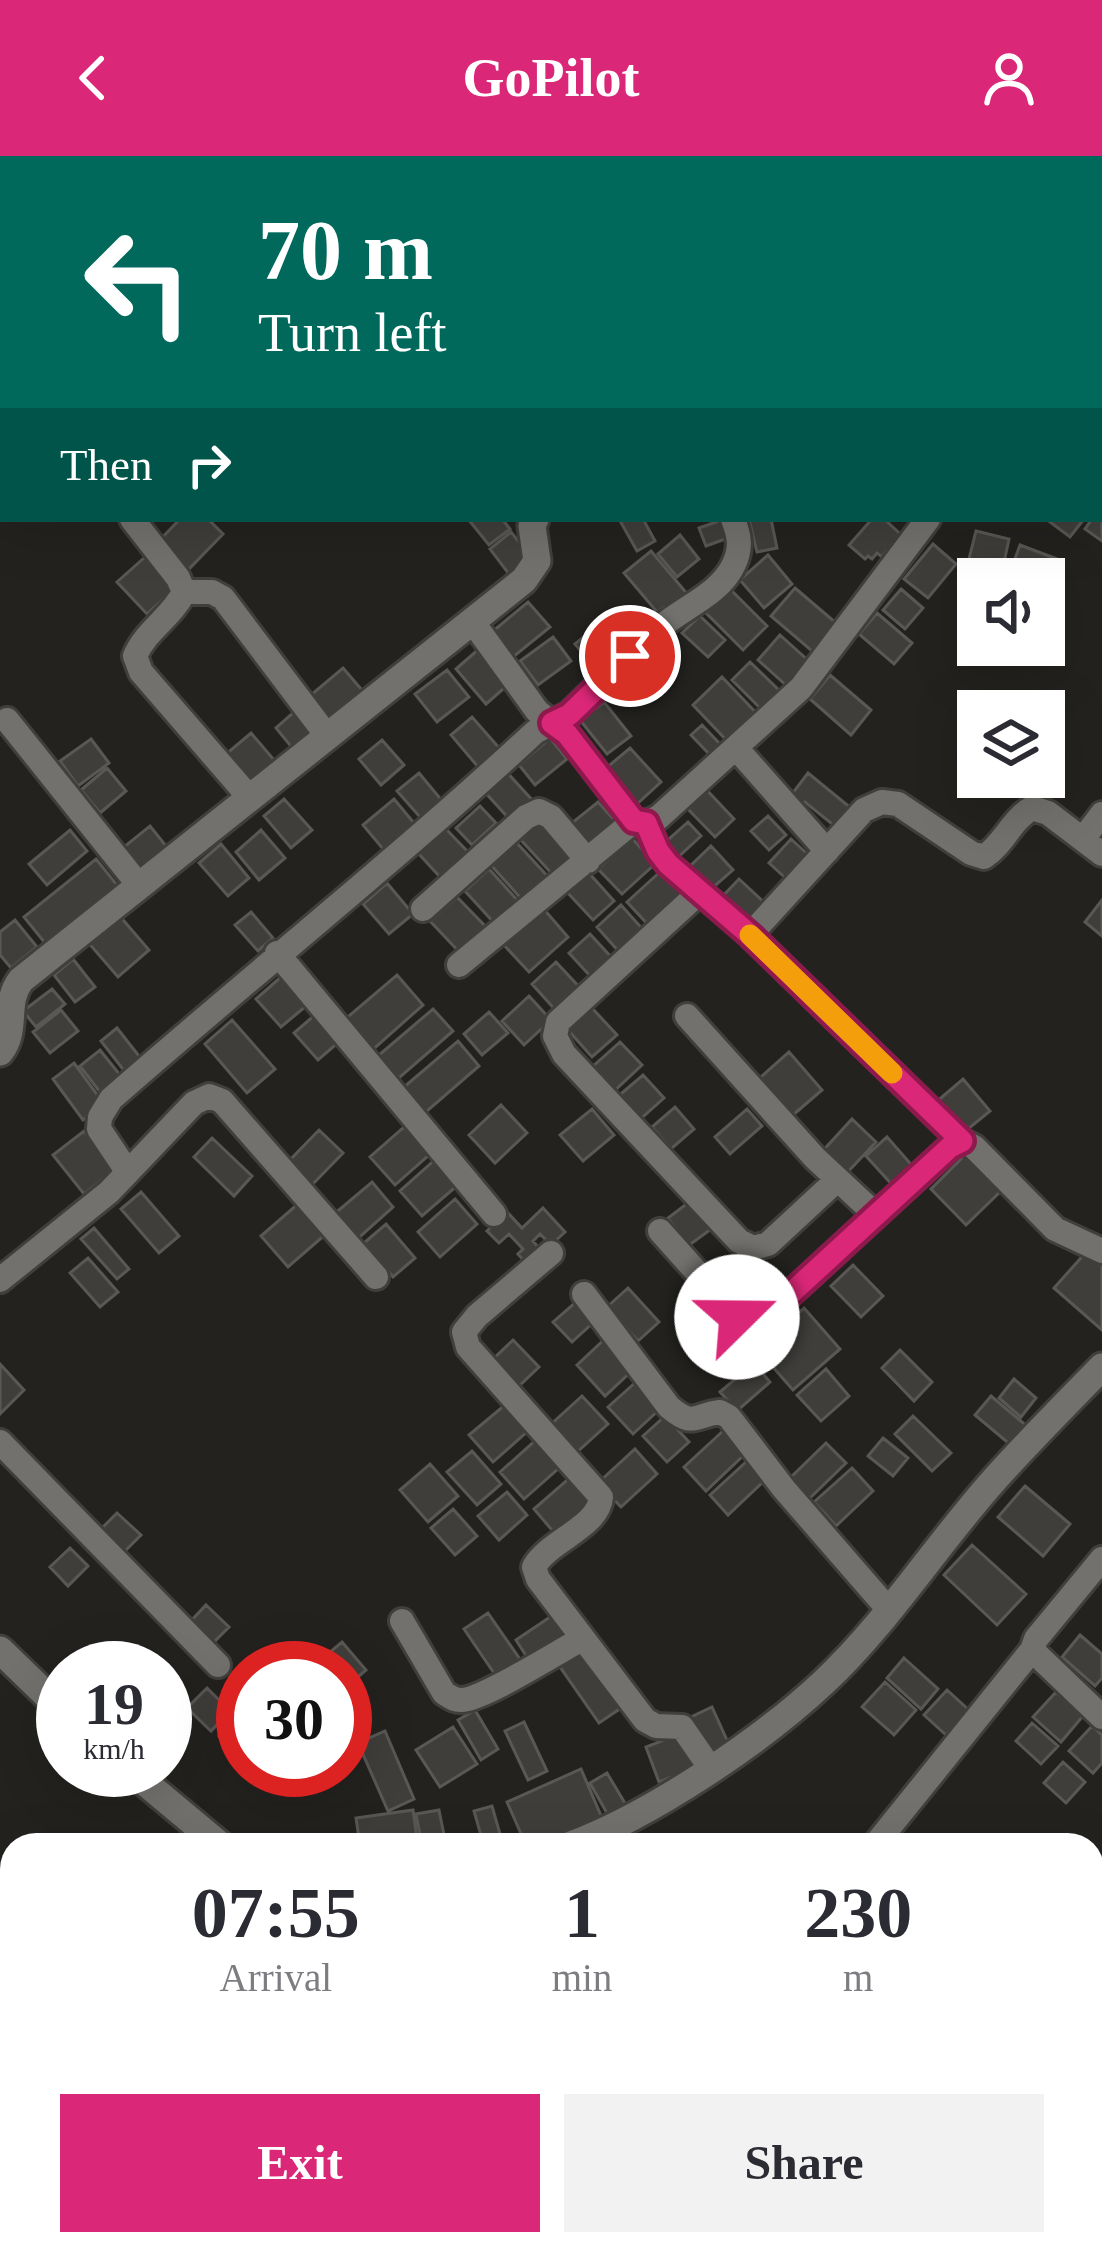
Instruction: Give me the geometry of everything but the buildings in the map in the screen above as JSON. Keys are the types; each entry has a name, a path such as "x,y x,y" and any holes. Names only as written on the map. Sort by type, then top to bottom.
{"street":[{"path":"134,522 184,592 141,642 135,656 141,672 250,798"},
{"path":"0,1052 10,1033 7,979 250,798 532,572 537,561 531,522"},
{"path":"128,1171 99,1130 100,1117 111,1099 277,953 426,833 535,732 569,715 660,627 718,586 738,552 734,522"},
{"path":"459,964 640,822 658,817 737,749 826,659 926,522"},
{"path":"184,592 212,592 223,598 328,737"},
{"path":"472,622 537,711 567,734 658,851 1055,1229 1102,1251"},
{"path":"7,720 138,884"},
{"path":"737,749 827,851"},
{"path":"750,935 864,810 882,802 898,804 971,854 983,856 995,850 1032,808 1048,813 1093,847 1102,814"},
{"path":"423,908 526,817 539,811 551,817 588,861"},
{"path":"701,891 558,1022 555,1036 564,1054 740,1241 753,1248 768,1244 837,1180"},
{"path":"277,953 494,1214"},
{"path":"687,1016 837,1180 875,1214"},
{"path":"0,1280 109,1192 194,1103 209,1096 222,1101 376,1277"},
{"path":"659,1231 737,1317 750,1322 763,1319 962,1141"},
{"path":"551,1253 464,1332 467,1347 601,1497 601,1507 541,1555 534,1567 538,1580 645,1720 656,1726 682,1727 711,1769"},
{"path":"584,1294 669,1407 682,1418 696,1420 720,1412 729,1417 784,1489 889,1610"},
{"path":"599,1833 711,1769 825,1681 993,1481 1102,1366"},
{"path":"0,1442 216,1663"},
{"path":"885,1833 1102,1558"},
{"path":"402,1621 444,1693 455,1700 466,1700 582,1639"},
{"path":"1032,1649 1102,1717"},
{"path":"0,1650 36,1685"},
{"path":"162,1797 206,1833"}],"slow traffic":[{"path":"750,935 892,1073"}],"route":[{"path":"630,656 569,715 552,723 567,734 634,821 646,823 668,864 750,935 962,1141 763,1319 750,1322 737,1317"}]}
